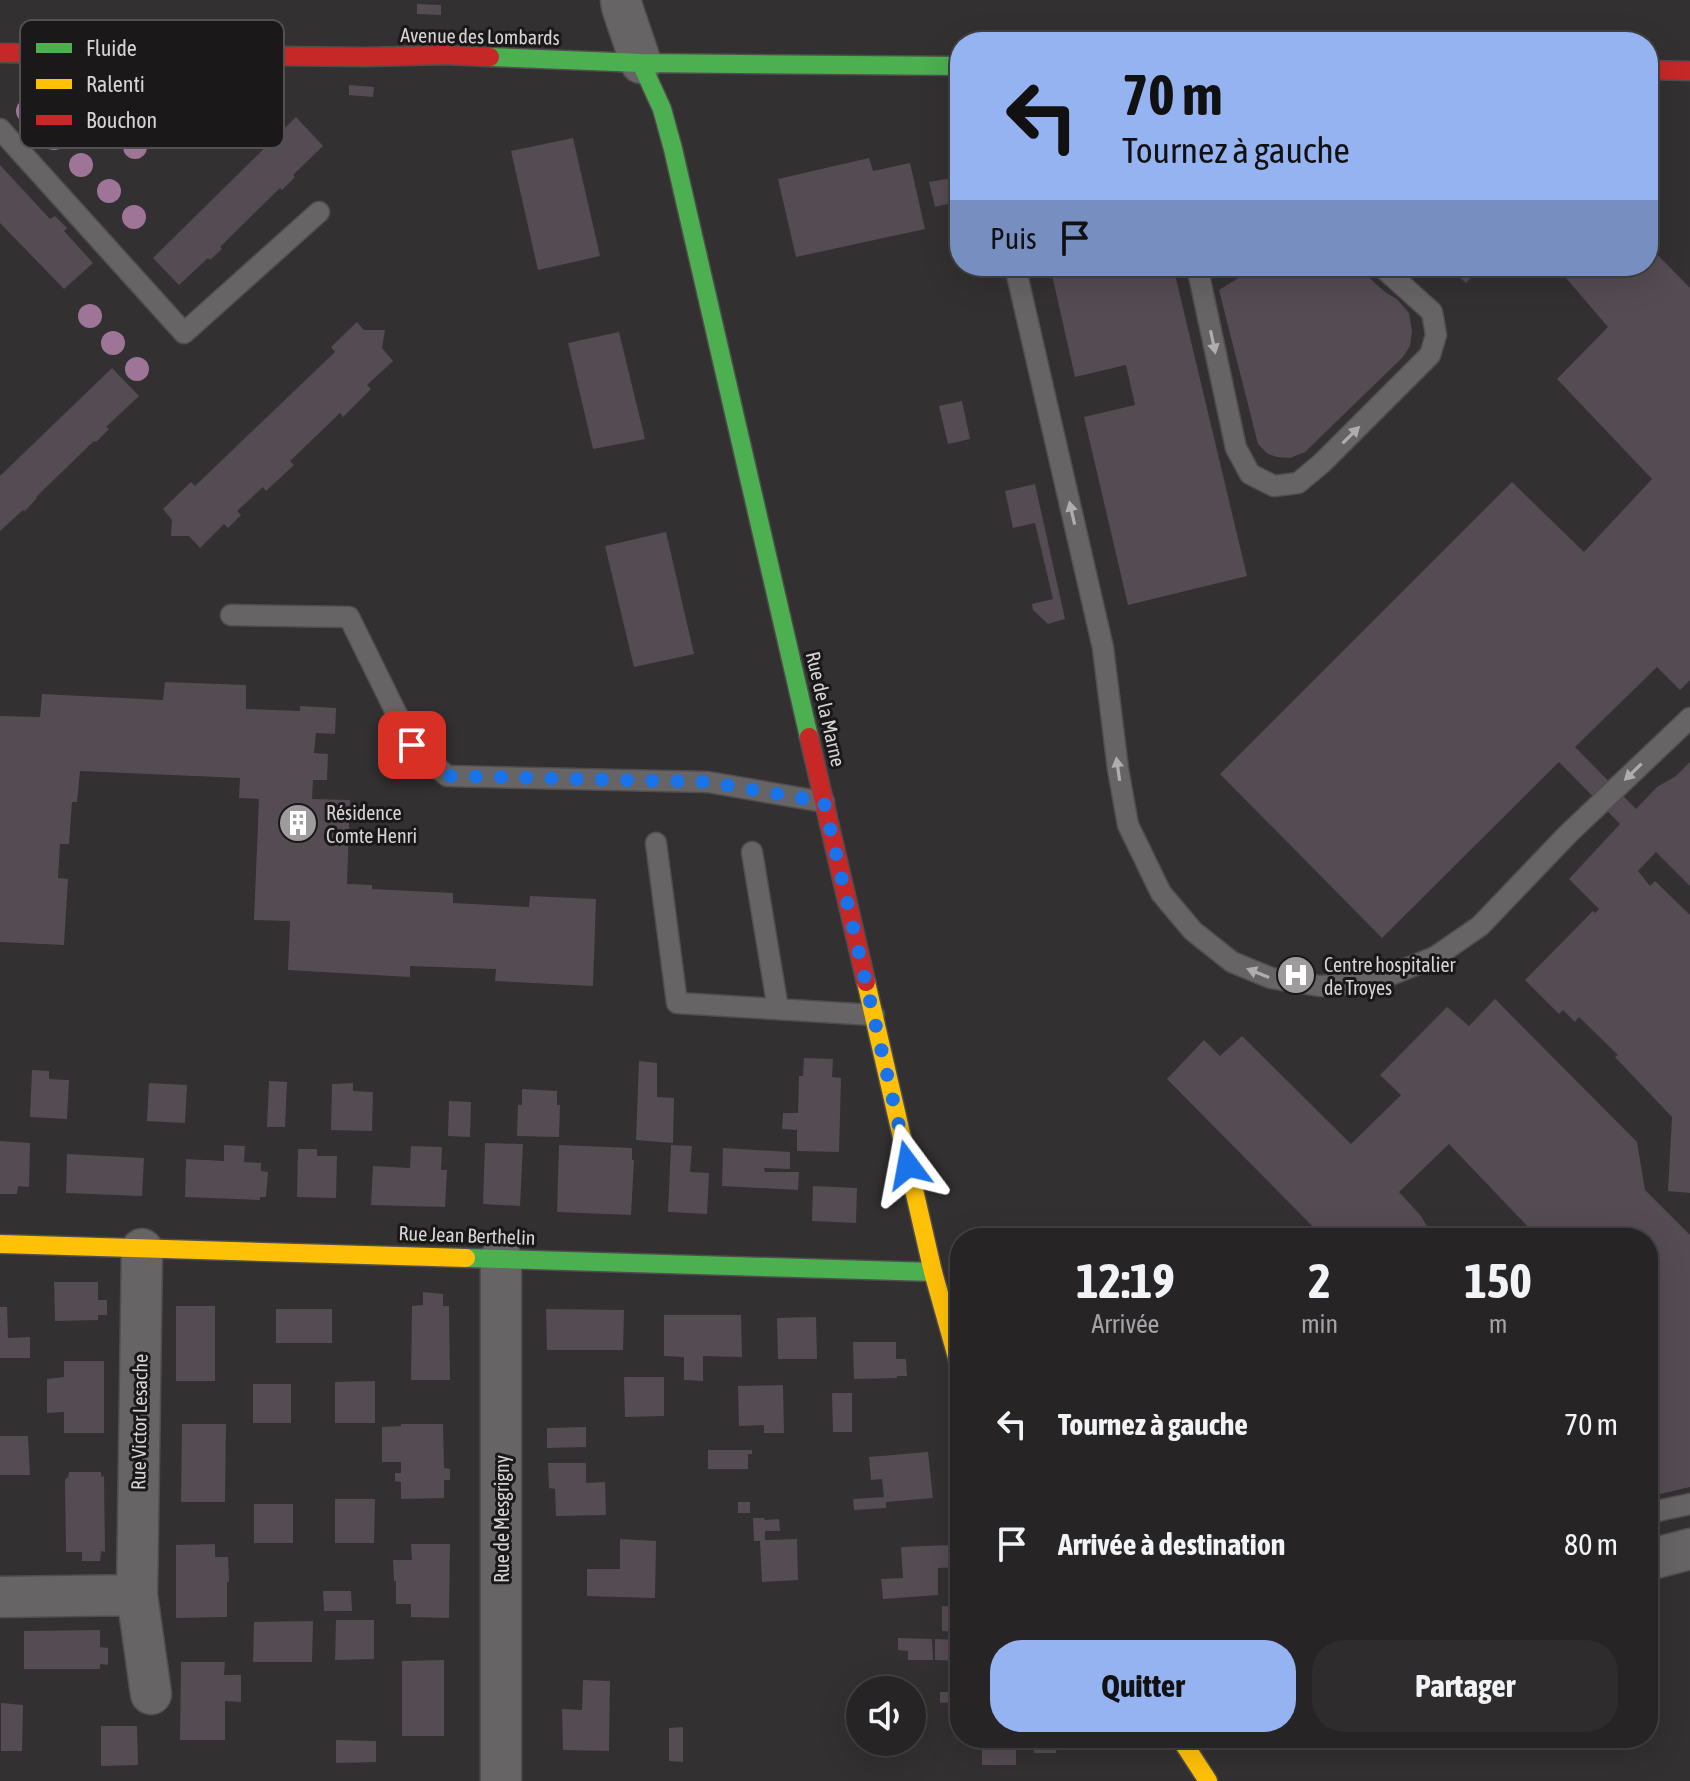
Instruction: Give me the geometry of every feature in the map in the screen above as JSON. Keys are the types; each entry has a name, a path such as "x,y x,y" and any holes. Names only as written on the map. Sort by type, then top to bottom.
{"street":[{"path":"621,0 641,63"},
{"name":"Avenue des Lombards","path":"0,53 20,53"},
{"name":"Avenue des Lombards","path":"284,56 445,55 641,63 950,66"},
{"name":"Rue de la Marne","path":"641,63 662,109 673,149 933,1272 950,1332"},
{"path":"1658,70 1690,71"},
{"name":"Rue Jean Berthelin","path":"0,1244 933,1272"},
{"name":"Rue Victor Lesache","path":"142,1249 137,1595 151,1694"},
{"name":"Rue de Mesgrigny","path":"501,1258 501,1781"},
{"path":"1658,1557 1690,1549"},
{"path":"0,1597 137,1595"},
{"path":"1187,1748 1208,1781"}],"lane":[{"path":"0,129 184,333 319,212"},
{"path":"1017,276 1103,648 1128,825 1161,893 1193,931 1232,962 1271,978 1320,986 1373,982 1435,957 1480,926 1568,834 1690,718"},
{"path":"1199,276 1236,448 1250,474 1274,486 1298,483 1322,463 1430,355 1436,335 1432,312 1392,276"},
{"path":"231,615 349,617 412,745 447,776 708,782 824,802"},
{"path":"656,843 677,1003 874,1015"},
{"path":"752,852 778,1009"},
{"path":"1658,1511 1690,1504"}],"building":[{"path":"417,4 441,5 441,15 417,14"},
{"path":"349,85 374,87 373,97 349,95"},
{"path":"296,117 323,146 282,190 280,188 220,247 222,249 179,285 153,258 265,148 284,148 284,129"},
{"path":"573,138 600,256 538,270 511,151"},
{"path":"869,158 873,171 910,163 925,229 796,257 778,179"},
{"path":"0,165 50,219 55,216 67,228 64,231 93,263 64,289 0,223"},
{"path":"950,178 950,203 935,207 929,182"},
{"path":"1658,255 1690,288 1690,680 1680,690 1657,667 1575,747 1636,809 1657,787 1676,776 1690,762 1690,886 1656,852 1638,871 1650,886 1655,881 1690,915 1690,1193 1668,1191 1672,1117 1615,1057 1618,1055 1579,1017 1575,1022 1563,1010 1559,1014 1525,980 1593,911 1595,913 1599,909 1569,879 1620,824 1559,762 1382,938 1220,774 1512,482 1584,552 1652,479 1557,379 1608,327 1566,278 1658,276"},
{"path":"1052,276 1175,276 1247,576 1128,605 1084,417 1135,405 1126,365 1075,377"},
{"path":"1242,276 1367,276 1397,299 1409,313 1412,331 1410,346 1403,357 1305,452 1290,458 1277,457 1268,454 1258,444 1219,290"},
{"path":"1459,276 1473,276 1466,283"},
{"path":"357,322 364,330 385,330 382,348 393,361 367,385 371,389 343,417 340,413 290,461 294,465 266,491 263,487 237,511 241,515 228,528 224,524 200,548 189,536 171,536 172,520 163,509 191,482 195,486 335,352 331,347"},
{"path":"619,332 645,439 593,449 568,343"},
{"path":"112,368 139,396 25,511 0,531 0,476"},
{"path":"962,401 970,439 948,444 939,406"},
{"path":"1035,484 1065,619 1048,624 1033,610 1032,604 1053,599 1035,523 1013,528 1005,491"},
{"path":"666,532 694,654 634,667 605,546"},
{"name":"Résidence Comte Henri","path":"165,682 246,685 246,709 300,711 300,706 336,708 335,734 316,733 314,753 328,754 327,780 313,780 312,799 350,800 347,884 372,885 372,889 453,893 453,903 529,907 530,896 596,899 593,986 495,981 496,969 410,966 410,977 288,970 290,921 254,920 259,799 239,798 240,778 80,771 77,802 72,802 69,844 60,844 58,878 68,879 64,945 0,942 0,716 40,717 42,694 163,700"},
{"path":"1495,999 1637,1142 1645,1190 1690,1235 1690,1487 1658,1495 1658,1228 1529,1228 1449,1144 1399,1192 1428,1228 1314,1228 1167,1079 1204,1040 1220,1056 1242,1036 1351,1144 1401,1095 1380,1075 1447,1007 1469,1026"},
{"path":"804,1058 833,1059 832,1077 841,1078 839,1152 797,1151 797,1130 782,1129 783,1113 798,1113 799,1076 803,1076"},
{"path":"639,1061 657,1063 657,1097 674,1098 673,1143 636,1140"},
{"path":"32,1070 49,1071 49,1079 69,1080 67,1119 30,1117"},
{"path":"269,1081 287,1082 285,1127 267,1127"},
{"path":"149,1083 187,1085 185,1123 147,1121"},
{"path":"353,1083 353,1091 373,1092 372,1131 331,1130 332,1084"},
{"path":"522,1089 557,1091 559,1137 517,1136"},
{"path":"449,1101 471,1102 470,1137 448,1136"},
{"path":"0,1141 30,1143 29,1187 18,1186 17,1194 0,1194"},
{"path":"485,1143 523,1144 520,1206 483,1204"},
{"path":"224,1145 245,1146 244,1162 261,1163 261,1171 268,1172 266,1197 260,1197 260,1200 185,1197 186,1159 224,1161"},
{"path":"559,1145 632,1148 631,1215 557,1212"},
{"path":"671,1145 692,1146 690,1172 709,1173 707,1214 668,1212"},
{"path":"411,1146 442,1147 441,1170 447,1170 445,1207 371,1205 373,1166 410,1168"},
{"path":"723,1148 790,1152 790,1169 764,1168 765,1172 799,1172 798,1190 722,1186"},
{"path":"298,1149 317,1149 317,1156 337,1156 336,1198 297,1197"},
{"path":"67,1154 144,1158 142,1196 66,1193"},
{"path":"813,1186 857,1188 856,1223 812,1221"},
{"path":"54,1282 98,1282 98,1300 107,1300 107,1315 98,1315 98,1320 55,1321"},
{"path":"423,1292 443,1294 443,1306 449,1306 450,1380 411,1380 412,1306 423,1305"},
{"path":"176,1306 215,1306 215,1381 176,1381"},
{"path":"0,1307 7,1307 8,1338 30,1337 30,1358 0,1358"},
{"path":"276,1309 332,1309 332,1343 276,1343"},
{"path":"546,1309 624,1310 623,1350 547,1350"},
{"path":"664,1315 741,1315 742,1357 703,1356 703,1381 684,1380 684,1357 664,1356"},
{"path":"816,1317 817,1359 778,1359 777,1318"},
{"path":"853,1342 896,1342 896,1359 906,1359 907,1376 854,1379"},
{"path":"64,1361 104,1361 104,1433 64,1433 64,1412 47,1413 47,1379 64,1377"},
{"path":"624,1377 664,1377 664,1416 625,1417"},
{"path":"375,1381 375,1423 335,1423 335,1382"},
{"path":"253,1384 291,1384 291,1423 253,1423"},
{"path":"783,1385 784,1433 764,1433 764,1425 739,1426 738,1386"},
{"path":"832,1393 852,1393 852,1432 833,1432"},
{"path":"182,1424 226,1424 225,1502 181,1502"},
{"path":"443,1424 444,1468 450,1469 450,1480 444,1480 444,1498 401,1499 401,1482 395,1481 395,1473 401,1473 401,1462 382,1462 382,1427"},
{"path":"586,1427 586,1447 547,1448 547,1428"},
{"path":"0,1436 28,1436 30,1475 0,1475"},
{"path":"708,1450 752,1450 752,1454 748,1454 748,1469 708,1469"},
{"path":"928,1452 933,1498 886,1502 886,1508 854,1510 853,1499 884,1497 882,1479 871,1480 869,1457"},
{"path":"548,1463 586,1463 586,1483 605,1482 606,1515 556,1516 555,1489 549,1488"},
{"path":"69,1472 101,1472 101,1477 104,1476 105,1552 101,1551 100,1561 82,1561 82,1552 66,1552 65,1481"},
{"path":"335,1499 375,1499 374,1543 335,1543"},
{"path":"738,1502 750,1502 750,1513 738,1513"},
{"path":"254,1504 293,1504 293,1543 254,1543"},
{"path":"753,1518 779,1519 780,1531 765,1531 765,1540 797,1539 798,1580 762,1582 760,1541 754,1541"},
{"path":"620,1539 656,1541 655,1598 587,1596 587,1569 620,1569"},
{"path":"215,1544 215,1557 228,1557 227,1617 176,1618 176,1545"},
{"path":"411,1544 450,1544 449,1618 411,1617 411,1604 396,1604 393,1560 412,1560"},
{"path":"950,1545 950,1567 938,1568 938,1595 883,1599 881,1579 903,1578 901,1547"},
{"path":"323,1591 351,1591 352,1611 324,1611"},
{"path":"942,1606 950,1606 950,1631 942,1631"},
{"path":"336,1620 374,1620 374,1659 335,1660"},
{"path":"313,1621 312,1662 253,1662 254,1622"},
{"path":"100,1630 100,1647 108,1648 108,1665 100,1664 100,1669 24,1669 24,1631"},
{"path":"898,1638 932,1639 933,1660 908,1660 908,1651 898,1650"},
{"path":"935,1639 950,1640 950,1661 935,1660"},
{"path":"444,1660 444,1736 402,1736 402,1661"},
{"path":"181,1662 225,1662 224,1675 241,1675 241,1702 225,1701 225,1740 180,1740"},
{"path":"583,1680 610,1681 609,1751 563,1750 562,1709 582,1710"},
{"path":"940,1692 950,1692 950,1702 940,1703"},
{"path":"1,1703 23,1705 22,1751 1,1751"},
{"path":"101,1726 137,1726 138,1765 101,1766"},
{"path":"683,1727 683,1762 669,1761 669,1728"},
{"path":"336,1740 376,1741 376,1762 336,1763"},
{"path":"982,1748 1016,1748 1016,1765 982,1765"},
{"path":"1024,1748 1056,1748 1056,1753"}],"traffic: fast":[{"path":"490,57 641,63 950,66"},
{"path":"641,63 662,109 673,149 809,737"},
{"path":"466,1258 933,1272"}],"traffic: slow":[{"path":"866,982 933,1272 950,1332"},
{"path":"0,1244 466,1258"},
{"path":"1187,1748 1208,1781"}],"traffic: jam":[{"path":"0,53 20,53"},
{"path":"284,56 490,57"},
{"path":"1658,70 1690,71"},
{"path":"809,737 866,982"}],"place":[{"name":"Résidence Comte Henri","path":"298,823"},
{"name":"Centre hospitalier de Troyes","path":"1296,975"}],"route":[{"path":"412,745 447,776 708,782 824,802 908,1165"}]}
